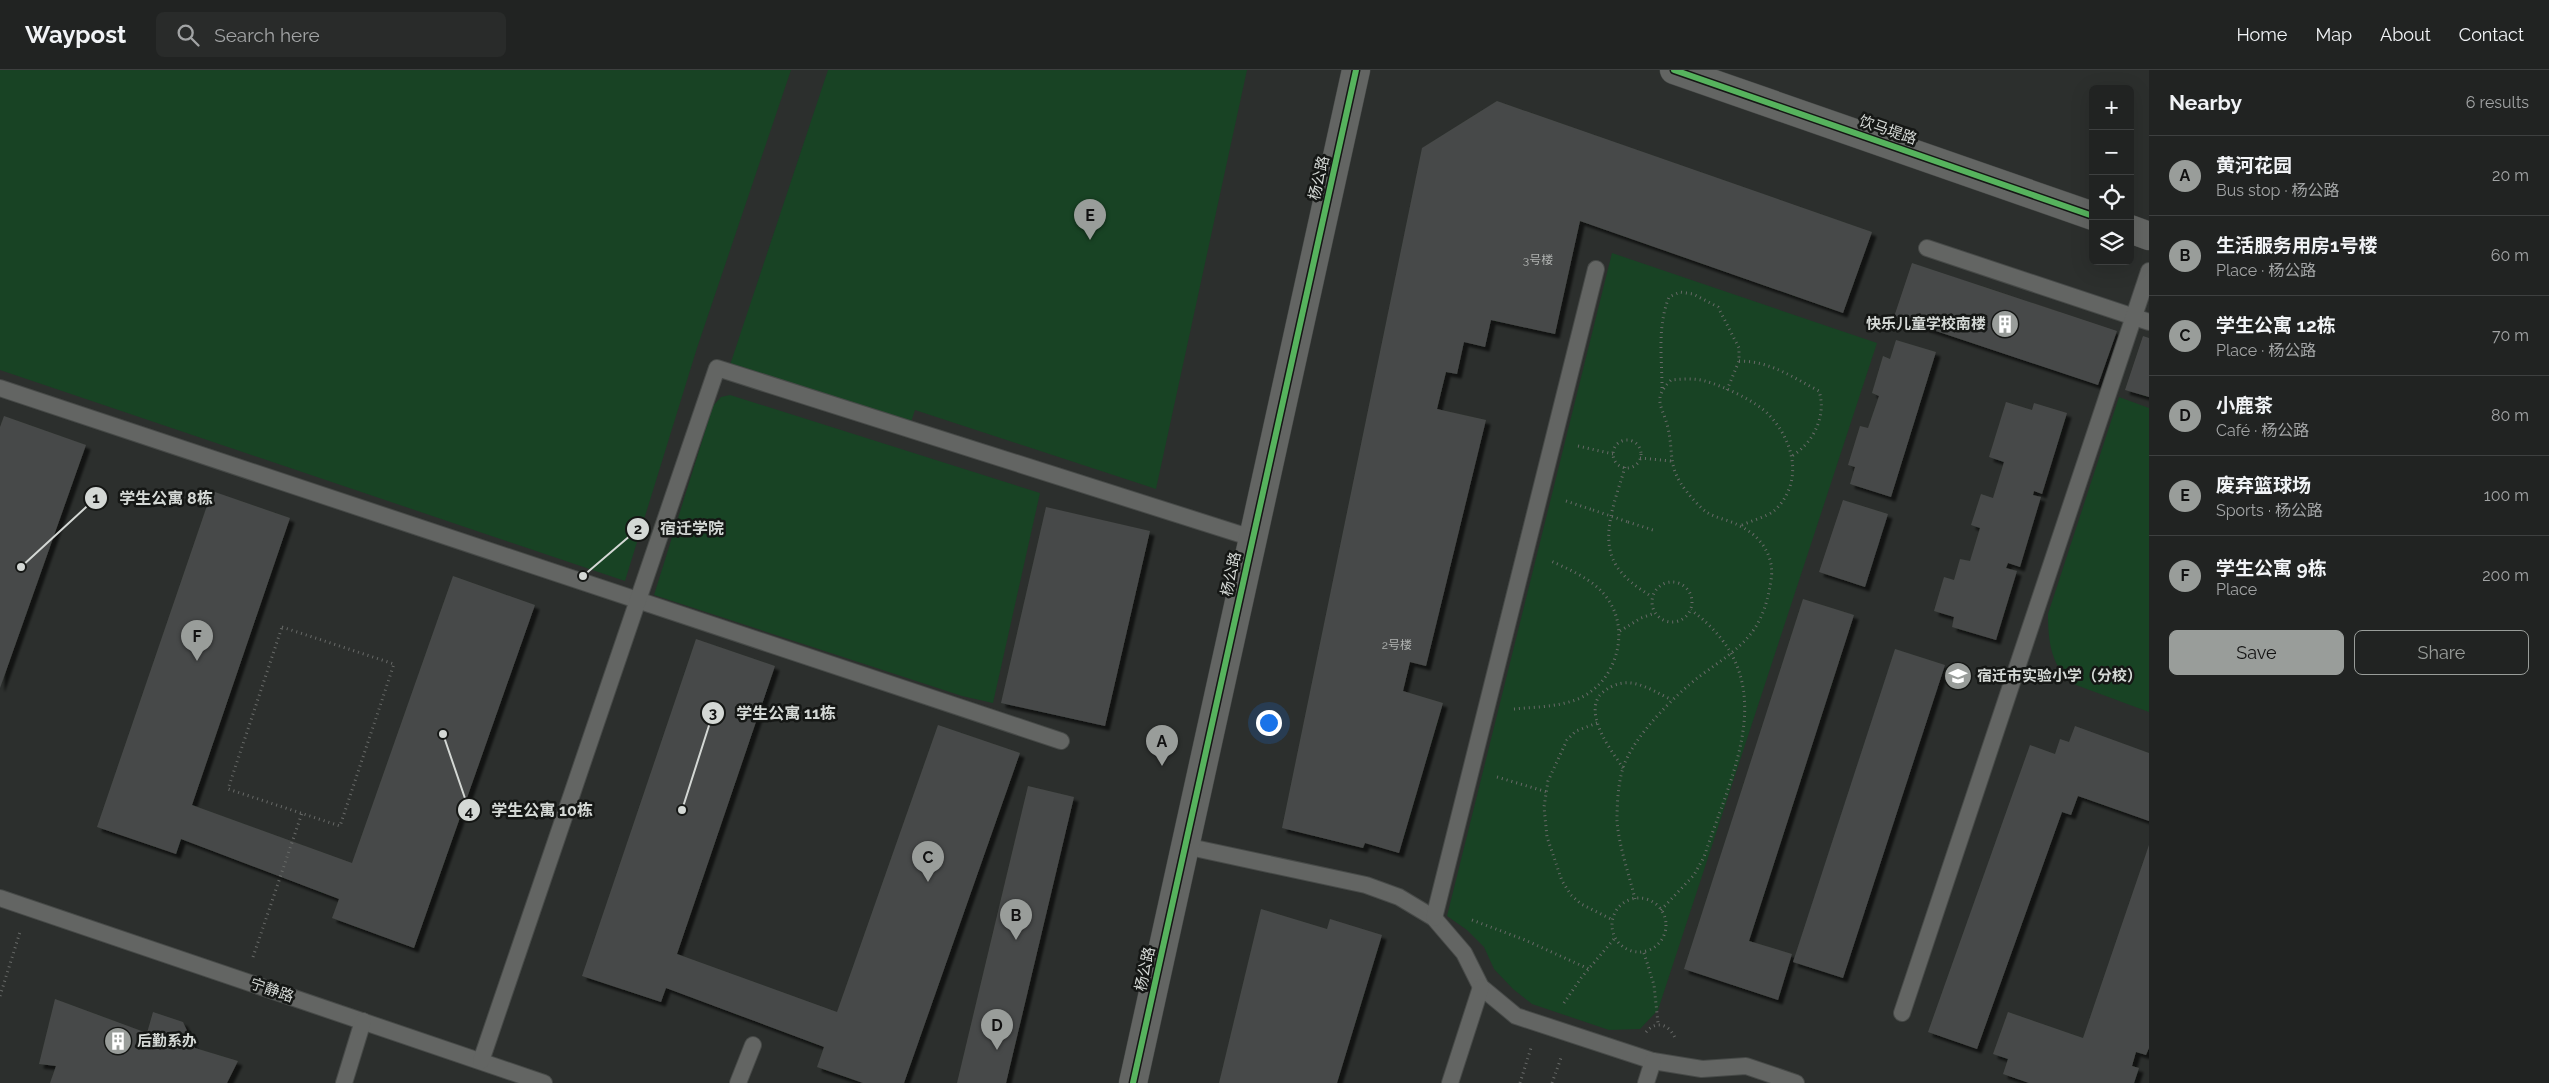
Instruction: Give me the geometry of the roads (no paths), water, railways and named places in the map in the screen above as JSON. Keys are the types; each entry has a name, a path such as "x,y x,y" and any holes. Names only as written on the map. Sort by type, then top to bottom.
{"street":[{"name":"杨公路","path":"1133,1083 1356,70"},
{"name":"饮马堤路","path":"1674,70 2089,215"},
{"path":"2134,230 2149,236"}],"lane":[{"path":"1927,248 2141,320"},
{"path":"1435,912 1596,269"},
{"path":"1902,1013 2141,320 2149,271"},
{"path":"481,1061 717,368 1252,538"},
{"path":"0,388 1062,741"},
{"path":"1185,846 1366,885 1435,912 1464,953 1481,986 1516,1016 1654,1060 1702,1069 1746,1066 1796,1083"},
{"name":"宁静路","path":"0,898 544,1083"},
{"path":"1450,1083 1481,986"},
{"path":"344,1083 363,1021"},
{"path":"738,1083 752,1045"},
{"path":"1646,1083 1654,1060"}],"place":[{"name":"废弃篮球场","path":"1090,240"},
{"name":"快乐儿童学校南楼","path":"2005,324"},
{"name":"学生公寓 8栋","path":"21,567"},
{"name":"宿迁学院","path":"583,576"},
{"name":"学生公寓 9栋","path":"197,661"},
{"name":"宿迁市实验小学（分校）","path":"1958,676"},
{"name":"学生公寓 10栋","path":"443,734"},
{"name":"黄河花园","path":"1162,766"},
{"name":"学生公寓 11栋","path":"682,810"},
{"name":"学生公寓 12栋","path":"928,882"},
{"name":"生活服务用房1号楼","path":"1016,940"},
{"name":"后勤系办","path":"118,1041"},
{"name":"小鹿茶","path":"997,1050"}]}
